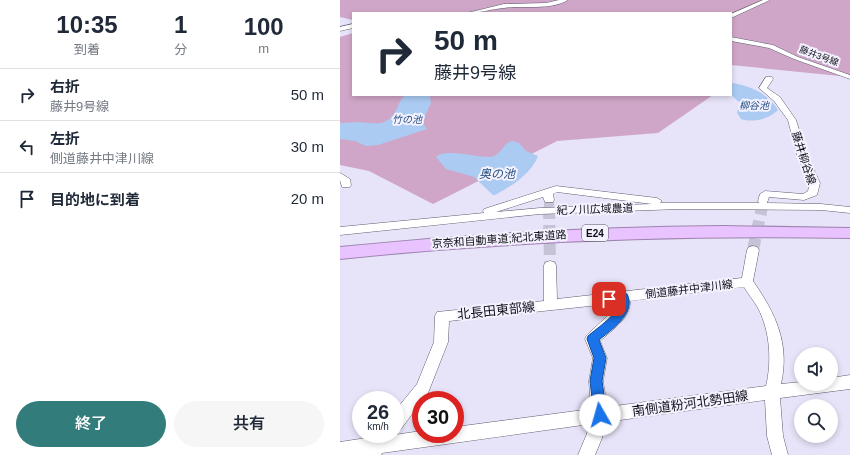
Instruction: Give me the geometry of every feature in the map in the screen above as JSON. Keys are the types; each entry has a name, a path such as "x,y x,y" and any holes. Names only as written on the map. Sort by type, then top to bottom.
{"highway":[{"name":"京奈和自動車道;紀北東道路","path":"340,253 476,240 630,232 709,230 850,233"}],"street":[{"path":"475,12 504,6 546,5 565,0"},
{"path":"732,16 767,0"},
{"path":"340,29 352,26"},
{"name":"藤井3号線","path":"732,39 771,46 796,58 850,76"},
{"name":"藤井柳谷線","path":"763,201 765,194 804,197 812,193 815,183 802,155 792,120 777,99 763,88 769,79"},
{"path":"340,176 345,179 346,185"},
{"path":"481,216 484,212 549,196 556,189 667,203 672,206"},
{"name":"紀ノ川広域農道","path":"340,231 540,211 672,206 821,208 850,210"},
{"path":"753,250 748,282 764,307 776,342 776,374 772,392 775,436 780,455"},
{"path":"550,264 551,305"},
{"name":"側道藤井中津川線","path":"551,305 748,282"},
{"path":"586,455 594,438 600,415 596,381 600,358 592,339 611,323 624,309 624,297"},
{"name":"北長田東部線","path":"404,412 424,388 441,342 442,316 551,305"},
{"name":"南側道粉河北勢田線","path":"340,450 850,382"}],"shaded area":[{"path":"340,0 850,0 850,77 732,65 732,12 352,12 352,20 340,17"},
{"path":"352,33 352,96 712,96 658,133 557,141 433,204 369,171 340,165 340,37"}],"water":[{"name":"柳谷池","path":"732,83 758,91 769,99 778,110 766,118 751,121 741,119 737,113 740,103 732,96"},
{"name":"竹の池","path":"404,96 431,96 431,103 423,120 427,129 378,145 366,146 355,141 340,139 340,123 382,123 394,114"},
{"name":"奥の池","path":"512,141 519,143 526,151 538,156 526,174 508,188 495,195 493,195 474,177 446,169 436,157 440,154 446,153 483,157 493,156 499,153 508,143"}],"tunnel":[{"path":"549,200 549,207"},
{"path":"762,208 763,201"},
{"path":"549,207 550,265"},
{"path":"753,250 762,207"}],"route":[{"path":"600,415 596,381 600,358 592,339 611,323 624,309 624,297 609,299"}]}
